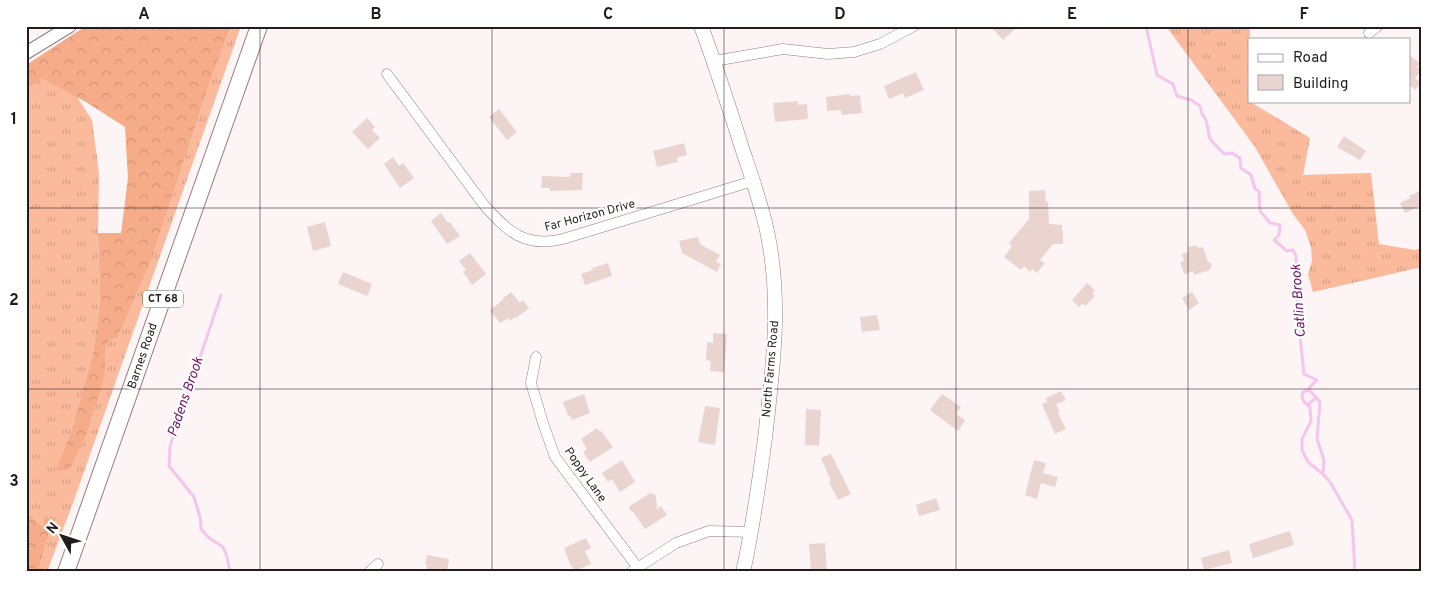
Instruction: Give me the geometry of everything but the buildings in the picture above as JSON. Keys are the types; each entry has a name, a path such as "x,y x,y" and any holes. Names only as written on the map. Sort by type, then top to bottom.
{"main road":[{"name":"Barnes Road","path":"66,572 258,26"},
{"name":"North Farms Road","path":"701,26 753,181 767,231 774,286 776,326 774,367 751,532 743,572"}],"street":[{"path":"26,53 70,26"},
{"path":"714,61 783,49 828,54 854,52 880,44 914,26"},
{"name":"Far Horizon Drive","path":"387,74 484,205 509,230 528,239 548,242 753,181"},
{"name":"Poppy Lane","path":"536,357 531,383 555,456 634,570"},
{"path":"634,570 676,543 709,531 751,532"},
{"path":"369,572 378,564"}],"green space":[{"path":"86,26 231,26 211,79 150,264 118,337 106,343 105,375 86,435 70,469 55,471 71,432 93,354 100,301 98,233 121,233 128,178 125,127 86,102 42,79 26,89 26,65"},
{"path":"231,26 241,26 74,500 47,572 38,572 52,522 45,517 44,528 26,512 26,89 42,79 77,97 92,120 99,173 100,301 93,354 71,432 55,471 105,375 106,343 118,337 150,264 211,79"},
{"path":"1166,26 1250,26 1250,38 1248,38 1248,102 1252,102 1310,138 1303,175 1371,173 1379,244 1415,250 1422,248 1422,267 1313,292 1308,274 1312,261 1311,247 1305,230 1293,214 1255,147"},
{"path":"26,512 43,527 45,516 52,522 38,572 26,572"}],"waterway":[{"name":"Catlin Brook","path":"1146,26 1157,75 1173,84 1177,96 1191,100 1200,106 1206,120 1210,139 1225,154 1232,153 1240,158 1241,168 1251,175 1255,189 1259,191 1260,211 1270,223 1280,225 1279,235 1274,240 1287,251 1293,250 1296,256 1298,317 1304,374 1317,380 1309,390 1320,402 1317,439 1324,460 1323,474 1330,482 1352,520 1355,572"},
{"name":"Padens Brook","path":"221,295 170,446 169,466 194,497 200,517 201,529 208,537 223,547 230,572"},
{"path":"1309,390 1303,392 1302,397 1304,402 1310,407 1311,421 1302,439 1302,450 1308,462 1323,474"},
{"path":"1307,405 1316,398"}]}
